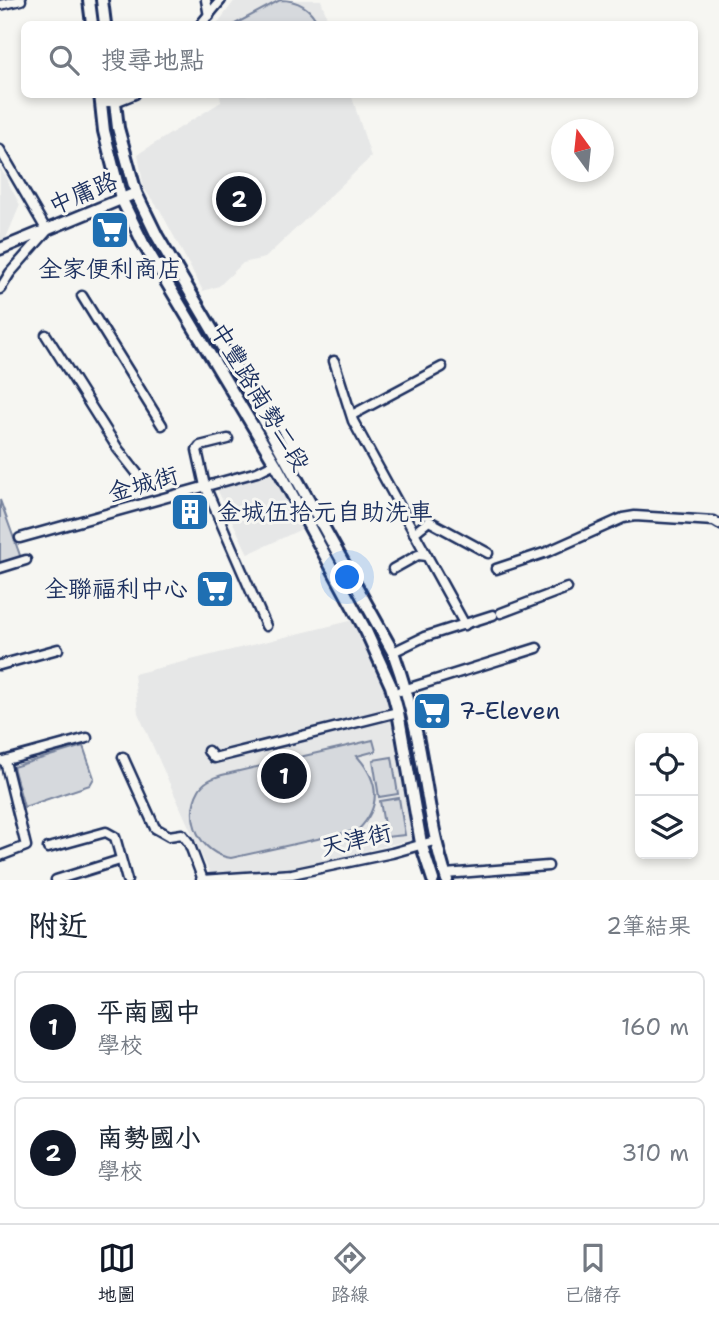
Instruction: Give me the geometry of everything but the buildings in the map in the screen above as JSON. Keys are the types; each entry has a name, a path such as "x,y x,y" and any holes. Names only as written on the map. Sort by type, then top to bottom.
{"main road":[{"path":"89,0 92,21"},
{"path":"102,0 105,21"},
{"name":"中豐路南勢二段","path":"101,98 104,131 121,198 143,243 275,463 366,631 393,693 421,843 433,880"},
{"name":"中豐路南勢二段","path":"114,98 118,128 136,193 157,236 240,377 393,652 407,689 434,841 446,877"}],"street":[{"path":"0,5 21,0"},
{"path":"206,0 209,16"},
{"path":"204,21 221,0"},
{"path":"101,98 114,98"},
{"path":"0,150 47,231"},
{"name":"中庸路","path":"0,250 136,193"},
{"name":"中庸路","path":"0,289 10,273 47,231"},
{"path":"82,296 162,425"},
{"path":"46,335 118,449 140,477"},
{"path":"334,361 353,421 465,625"},
{"path":"352,415 442,367"},
{"path":"228,439 200,446 197,450 205,486 266,626"},
{"name":"金城街","path":"20,538 257,472 275,463"},
{"path":"496,569 547,552 623,518 635,516 714,521 719,524"},
{"path":"414,533 429,521 488,553"},
{"path":"393,569 418,555 427,556"},
{"path":"0,568 26,560"},
{"path":"393,652 424,637 567,588"},
{"path":"393,693 537,648"},
{"path":"0,665 58,649"},
{"path":"208,751 214,758 398,712"},
{"path":"0,856 26,846 3,762 87,738"},
{"path":"123,757 155,828 169,836 182,834 189,843 202,880"},
{"path":"48,848 106,832 115,837 127,880"},
{"name":"天津街","path":"202,880 292,874 392,853 434,841"},
{"path":"56,880 120,860"},
{"path":"446,877 548,866"}],"shaded area":[{"path":"235,0 321,0 328,21 219,21"},
{"path":"280,0 303,6 316,21 241,21"},
{"path":"220,98 352,98 371,157 265,258 243,263 219,286 203,291 160,210 144,189 138,154 221,102"},
{"path":"0,167 20,205 6,238 0,241"},
{"path":"274,468 306,527 248,554 217,489"},
{"path":"0,500 21,558 0,564"},
{"path":"354,620 386,688 414,839 302,866 211,876 138,713 134,674"},
{"path":"373,740 376,751 357,756 370,775 375,793 371,812 358,830 231,858 211,850 197,833 193,812 195,801 201,787 209,780"},
{"path":"83,746 94,778 90,785 24,807 13,767"},
{"path":"392,757 398,794 379,797 373,760"},
{"path":"399,798 405,835 386,837 380,801"}],"place":[{"name":"南勢國小","path":"239,199"},
{"name":"全家便利商店","path":"110,230"},
{"name":"金城伍拾元自助洗車","path":"190,512"},
{"name":"全聯福利中心","path":"215,589"},
{"name":"7-Eleven","path":"432,711"},
{"name":"平南國中","path":"284,776"}]}
